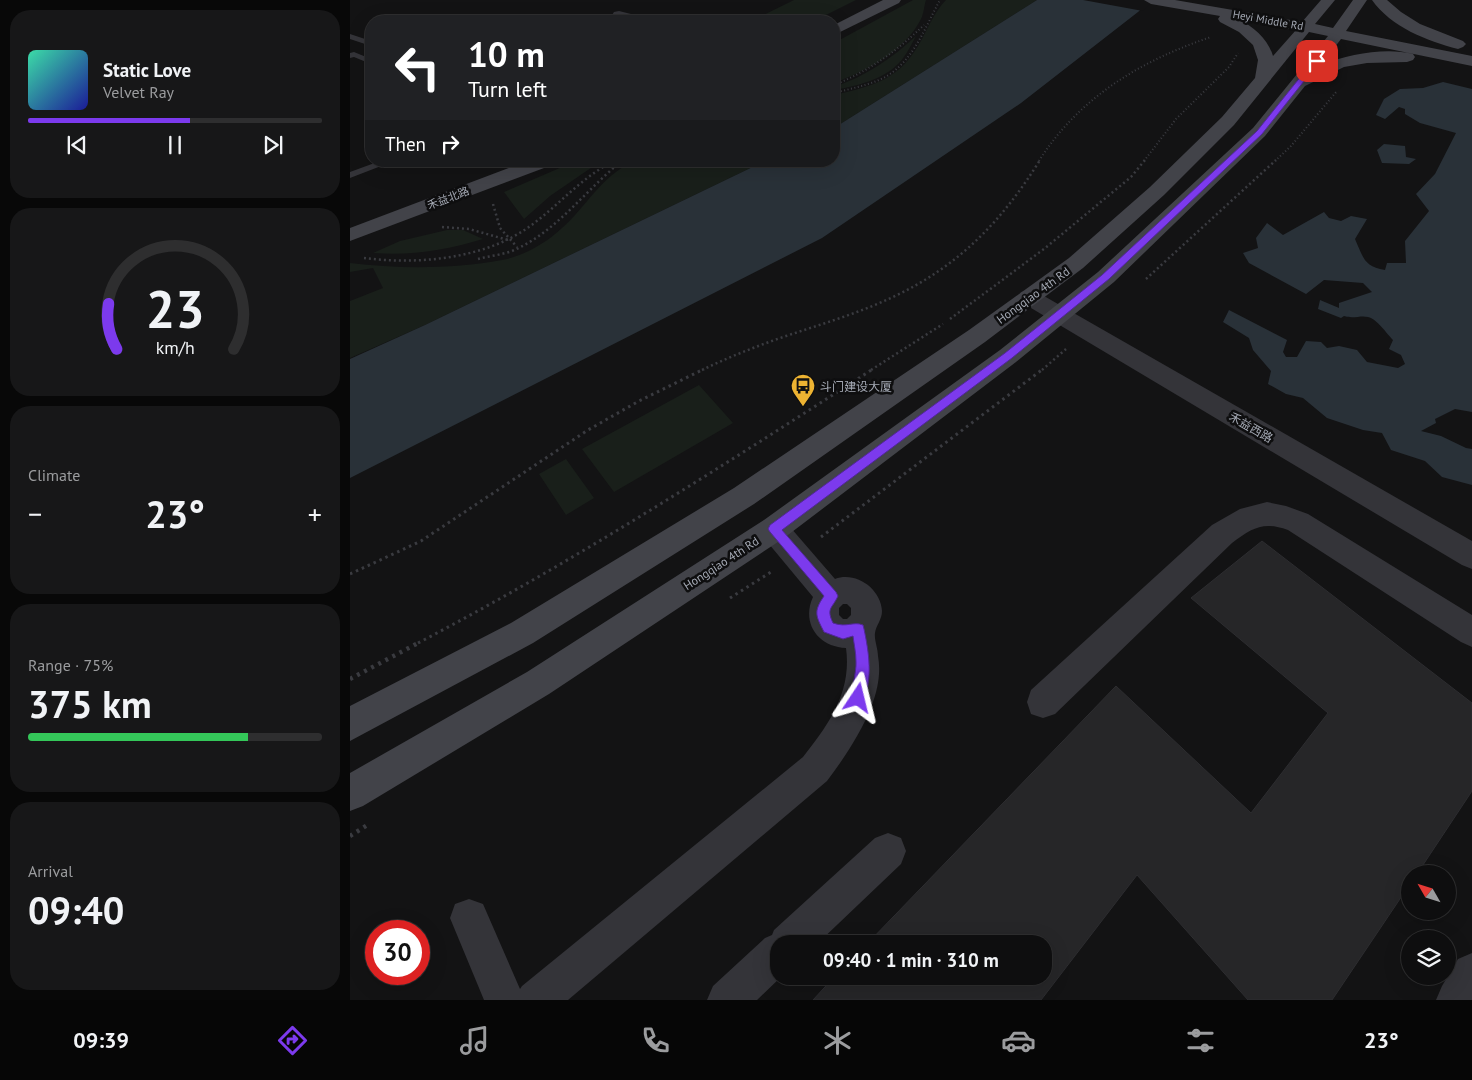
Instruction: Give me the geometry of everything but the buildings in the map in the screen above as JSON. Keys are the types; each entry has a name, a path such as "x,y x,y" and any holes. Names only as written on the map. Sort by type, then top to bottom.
{"street":[{"path":"840,28 894,0"},
{"name":"Heyi Middle Rd","path":"1152,0 1176,4 1316,15"},
{"name":"Heyi Middle Rd","path":"1224,0 1316,15 1341,28 1472,61"},
{"name":"Hongqiao 4th Rd","path":"350,793 538,683 774,529 1008,356 1106,277 1260,132 1341,28 1360,0"},
{"path":"1379,0 1390,12 1405,22 1427,33 1472,48"},
{"path":"1176,4 1220,17 1253,34 1261,45 1266,57 1267,69 1262,81"},
{"name":"Hongqiao 4th Rd","path":"350,724 522,633 744,496 977,336 1029,298 1076,263 1158,191 1228,121 1316,15"},
{"name":"Heyi Middle Rd","path":"1341,28 1472,48"},
{"path":"1294,90 1309,77 1328,68 1371,58 1425,57 1472,61"},
{"name":"禾益北路","path":"350,235 529,167"},
{"name":"禾益西路","path":"1029,298 1472,556"},
{"path":"1043,702 1222,534 1240,520 1253,514 1282,515 1298,522 1472,632"},
{"path":"536,1000 815,769 841,735 858,698 863,676 863,659 858,629 863,624 868,611 864,598 852,591 845,591 831,596 774,529"},
{"path":"798,935 888,851"},
{"path":"469,918 504,1000"},
{"path":"727,1000 770,960"},
{"path":"1456,1000 1472,973"}],"lane":[{"path":"350,36 365,42"},
{"path":"350,56 354,54 365,59"},
{"path":"350,176 374,167"}],"path":[{"path":"840,91 875,81 896,70 913,49 940,0"},
{"path":"840,82 875,66 891,56 926,23"},
{"path":"350,574 378,562 440,529 495,493 542,458 636,402 726,359 892,297 926,278 956,258 1002,215 1019,193 1057,134 1088,102 1118,81 1150,63 1196,41 1215,36"},
{"path":"350,679 504,598 688,487 950,319 1044,248 1130,176 1176,119 1229,67"},
{"path":"364,258 424,259 449,256 488,247 531,226 570,189 601,167"},
{"path":"478,259 517,247 538,237 600,178 614,167"},
{"path":"495,200 493,204 496,221 508,240 517,247"},
{"path":"438,227 469,229 508,240"}],"shaded area":[{"path":"794,0 856,0 826,15 763,15"},
{"path":"913,0 926,0 921,19 905,41 871,66 840,80 840,40"},
{"path":"946,0 1037,0 840,124 840,94 874,84 896,72 914,53"},
{"path":"1037,0 1151,0 1021,103 822,238 350,478 350,359 425,325 753,167 840,167 840,124"},
{"path":"916,36 902,60 893,69 877,78 840,89 840,85 857,78 878,66"},
{"path":"1443,82 1472,89 1472,412 1455,409 1435,419 1436,423 1421,431 1441,436 1472,449 1472,485 1442,477 1425,461 1391,450 1382,433 1363,430 1327,418 1303,398 1286,394 1268,384 1271,371 1253,350 1249,338 1223,322 1229,310 1287,340 1283,352 1286,357 1297,357 1306,341 1321,342 1327,348 1339,346 1357,350 1367,362 1398,368 1405,364 1401,355 1389,349 1393,340 1371,318 1344,316 1341,318 1318,309 1320,300 1339,308 1339,303 1372,292 1363,283 1324,280 1306,294 1249,263 1243,253 1258,248 1256,238 1267,223 1283,235 1324,212 1329,218 1341,221 1351,216 1367,219 1355,239 1368,264 1385,270 1387,263 1406,263 1405,241 1429,211 1416,194 1435,174 1456,133 1420,123 1405,114 1405,109 1399,107 1385,119 1376,115 1384,99 1400,89 1423,88"},
{"path":"1384,144 1405,146 1406,157 1416,159 1409,164 1382,163 1377,150"},
{"path":"562,167 592,167 550,196 524,219 504,192"},
{"path":"753,167 425,325 350,358 350,301 383,288 373,268 350,272 350,263 407,267 445,266 483,263 510,258 542,244 556,234 603,183 622,168"},
{"path":"447,230 463,230 483,239 429,251 401,254 373,253 400,241"},
{"path":"699,385 733,423 614,492 582,449"},
{"path":"566,459 594,498 566,515 539,474"}],"pier":[{"path":"1083,0 1154,0 1143,11"}],"place":[{"name":"斗门建设大厦","path":"803,407"}],"route":[{"path":"858,698 863,676 863,659 858,629 843,633 829,627 822,615 823,608 831,596 774,529 1008,356 1106,277 1260,132 1317,61"}]}
